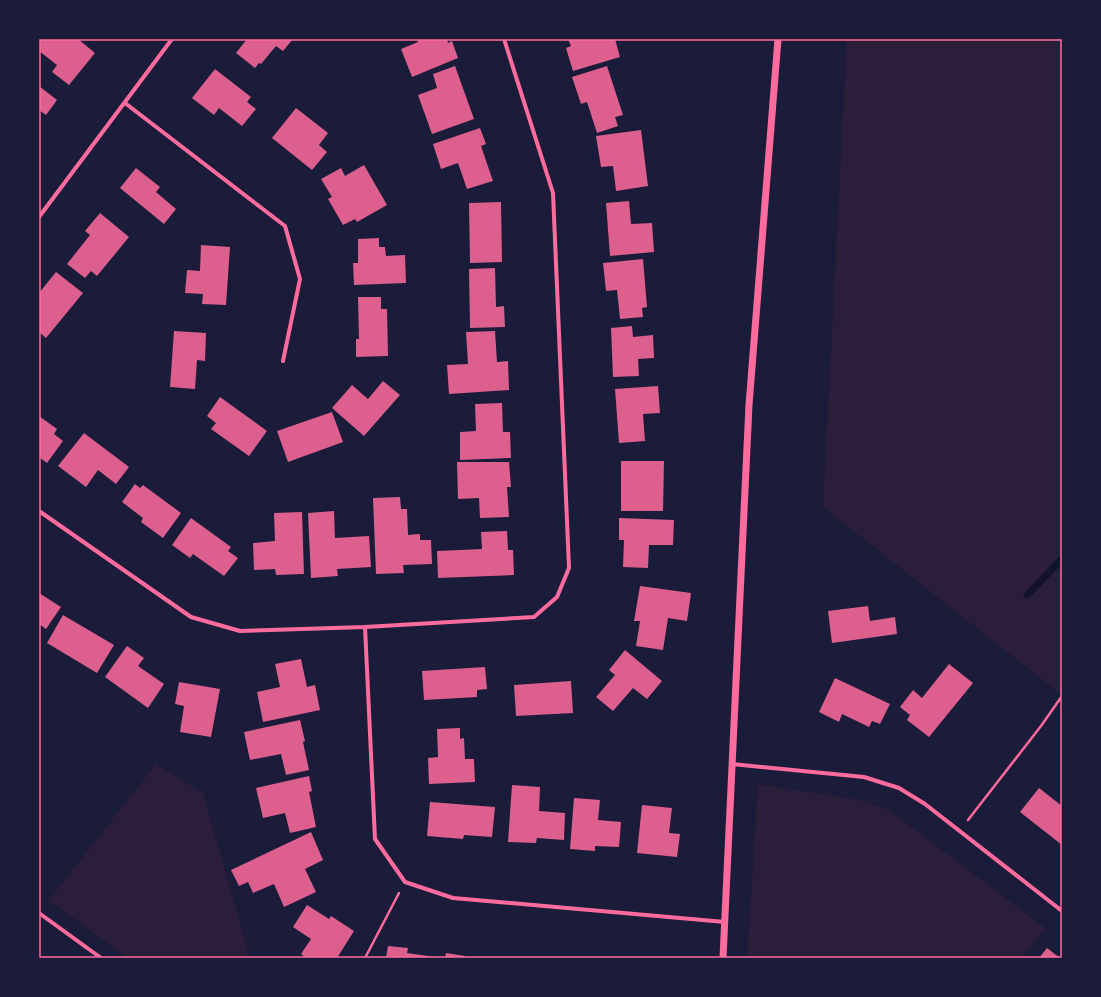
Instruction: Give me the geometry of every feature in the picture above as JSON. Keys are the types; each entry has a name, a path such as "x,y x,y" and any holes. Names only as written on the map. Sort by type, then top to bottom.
{"street":[{"path":"39,218 172,39"},
{"path":"39,511 190,617 240,630 365,627 534,617 557,597 569,568 553,194 504,39"},
{"path":"723,958 749,405 778,39"},
{"path":"124,103 285,226 300,279 283,361"},
{"path":"365,627 375,839 405,882 453,898 725,922"},
{"path":"732,764 864,777 899,788 925,804 1062,911"},
{"path":"39,913 101,958"}],"path":[{"path":"960,831 1041,726 1062,696"},
{"path":"365,958 405,882"}],"shaded area":[{"path":"847,39 1062,39 1062,695 823,507"},
{"path":"156,764 203,793 250,958 128,958 49,900"},
{"path":"758,784 860,800 889,810 1045,928 1022,958 747,958"}],"building":[{"path":"42,39 78,39 95,53 69,85 52,72 57,65 39,51 39,43"},
{"path":"247,39 293,39 283,51 276,46 261,64 259,63 255,68 236,53"},
{"path":"417,39 447,39 448,43 452,41 458,58 412,77 401,49 418,42"},
{"path":"568,39 615,39 620,57 573,71 566,48 571,46"},
{"path":"455,66 474,119 432,134 418,95 437,88 433,74"},
{"path":"607,66 623,115 615,117 618,126 597,133 587,102 581,104 572,77"},
{"path":"215,69 251,97 247,102 256,109 242,126 219,108 214,115 192,98"},
{"path":"39,86 57,100 46,115 39,110"},
{"path":"296,108 328,133 319,145 327,152 312,170 272,138"},
{"path":"480,128 486,144 481,146 493,181 467,189 458,163 441,169 433,144"},
{"path":"641,130 648,186 616,191 613,166 601,167 596,136"},
{"path":"364,165 387,205 357,222 355,219 343,225 328,199 332,197 321,179 341,168 345,176"},
{"path":"136,168 160,187 156,192 176,209 164,224 120,188"},
{"path":"629,201 631,224 652,223 654,252 610,256 606,203"},
{"path":"501,202 502,262 470,263 469,203"},
{"path":"100,213 129,237 97,276 91,271 85,278 67,264 90,235 85,231"},
{"path":"379,238 379,247 385,247 386,256 405,255 406,283 354,285 353,263 358,263 358,239"},
{"path":"201,245 230,247 226,305 202,304 203,294 185,293 187,270 200,271"},
{"path":"643,259 647,307 642,308 643,317 620,319 617,290 606,291 603,263"},
{"path":"495,268 496,307 504,306 505,327 470,328 469,269"},
{"path":"56,272 83,293 46,338 39,332 39,293"},
{"path":"358,297 381,297 381,309 387,309 388,356 356,357 356,339 359,339"},
{"path":"632,326 633,337 653,335 654,358 638,359 639,376 613,377 611,328"},
{"path":"174,331 206,333 205,361 197,360 195,389 170,387"},
{"path":"495,331 497,362 508,361 509,390 449,394 447,365 468,364 466,332"},
{"path":"383,381 400,395 364,436 332,408 352,385 368,399"},
{"path":"658,386 660,413 643,414 645,441 619,443 615,389"},
{"path":"220,397 267,431 249,456 211,429 216,423 207,416"},
{"path":"502,403 503,432 510,432 511,458 460,460 460,432 476,431 475,404"},
{"path":"332,412 343,442 288,462 277,431"},
{"path":"39,416 57,429 54,434 63,441 47,463 39,457"},
{"path":"84,433 129,467 116,484 98,470 86,487 58,466"},
{"path":"621,461 664,461 663,511 621,511"},
{"path":"457,462 509,462 511,487 507,487 509,517 480,518 479,498 458,499"},
{"path":"135,484 140,488 143,485 181,513 163,538 141,522 143,518 122,502"},
{"path":"400,497 401,509 407,509 408,535 420,534 420,540 431,540 432,564 403,565 404,573 376,574 373,498"},
{"path":"334,511 335,538 369,536 371,567 337,569 338,576 311,578 308,513"},
{"path":"302,512 304,574 276,575 275,569 254,570 253,543 275,541 274,513"},
{"path":"191,518 231,547 228,551 238,558 224,576 193,554 190,558 172,545"},
{"path":"619,518 674,520 673,545 649,545 648,568 623,567 624,540 619,540"},
{"path":"507,531 508,550 513,550 514,575 438,578 437,551 482,549 481,532"},
{"path":"640,586 691,593 687,621 668,618 663,650 636,646 640,621 634,621"},
{"path":"39,593 61,607 46,629 39,624"},
{"path":"868,606 870,621 895,617 897,634 832,643 828,611"},
{"path":"63,615 114,645 97,673 47,643"},
{"path":"127,646 144,658 138,666 164,684 148,708 105,677"},
{"path":"625,650 662,681 647,699 633,688 613,711 596,697 615,675 609,670"},
{"path":"301,659 307,687 315,685 320,710 263,722 257,692 280,687 275,664"},
{"path":"949,664 973,683 929,737 907,720 910,715 900,707 913,690 922,698"},
{"path":"485,667 487,689 477,690 477,697 424,700 422,671"},
{"path":"835,678 890,704 880,724 872,721 869,727 842,714 839,722 819,712"},
{"path":"571,681 573,713 516,716 514,685"},
{"path":"179,682 220,689 211,737 180,732 184,706 175,704"},
{"path":"300,720 305,741 303,742 309,770 286,775 281,754 250,760 244,732"},
{"path":"460,728 460,739 464,738 465,759 474,759 475,782 429,784 428,758 438,757 437,729"},
{"path":"309,776 312,791 309,792 316,827 290,833 285,813 263,818 256,788"},
{"path":"512,785 540,787 539,811 565,813 564,840 537,838 536,843 508,842"},
{"path":"1039,788 1062,806 1062,845 1020,812"},
{"path":"574,798 600,800 598,820 621,822 619,847 595,846 595,851 570,849"},
{"path":"430,802 495,807 492,837 464,835 463,839 427,836"},
{"path":"642,805 672,808 669,833 680,834 677,857 637,853"},
{"path":"311,832 323,860 305,869 316,892 284,907 274,884 253,893 248,882 239,886 231,870"},
{"path":"307,905 329,919 331,916 354,931 337,958 306,958 301,954 311,939 293,927"},
{"path":"388,946 408,948 407,953 435,958 386,958"},
{"path":"1047,948 1060,958 1039,958"},
{"path":"446,953 465,956 465,958 445,958"}],"waterway":[{"path":"1027,595 1062,559"}]}
